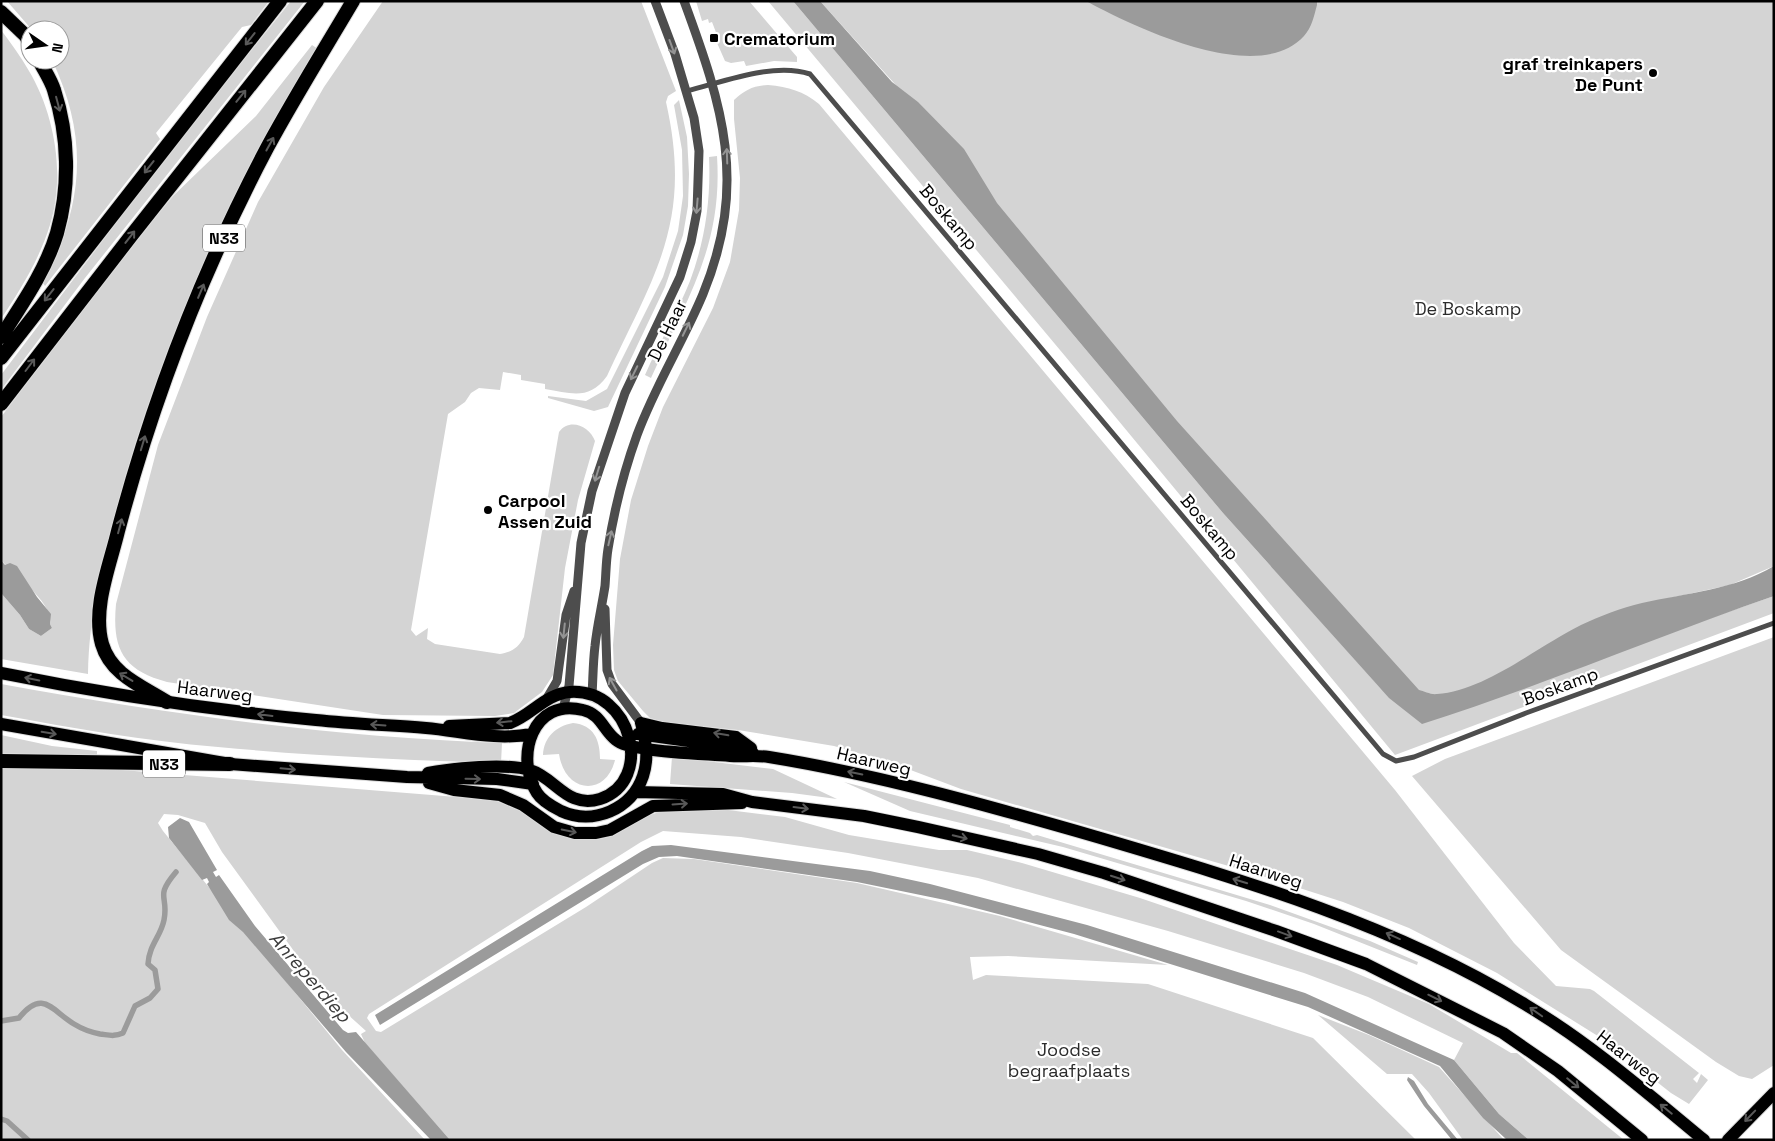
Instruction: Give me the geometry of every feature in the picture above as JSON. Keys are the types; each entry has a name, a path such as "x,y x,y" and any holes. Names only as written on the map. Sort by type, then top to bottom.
{"highway":[{"path":"1,358 280,1"},
{"path":"1,404 125,243 317,1"},
{"name":"N33","path":"167,702 116,671 102,643 100,627 101,608 127,499 162,386 228,228 268,148 353,1"},
{"path":"1,12 20,30"},
{"path":"1,337 34,285 53,243 65,194 66,155 63,122 54,88 44,70"},
{"name":"N33","path":"1,761 230,764"}],"main road":[{"name":"Haarweg","path":"1,673 167,702 313,720 427,728 480,735 514,736 532,734"},
{"name":"Haarweg","path":"427,728 510,722 519,719 546,699 569,692"},
{"path":"407,777 456,767 529,770 546,777 564,794 581,800 599,799 616,788 625,776 631,757 632,746 621,717 612,707 592,695 569,692"},
{"path":"632,746 616,740 594,714 584,710 563,709 549,714 538,724 532,734 526,758 537,793 550,805 576,816 591,817 608,812 616,808 635,792 642,779 647,749 641,723"},
{"name":"Haarweg","path":"641,723 662,728 736,737 763,756"},
{"path":"1,724 230,764 407,777 496,779 533,784"},
{"name":"Haarweg","path":"628,732 645,736 739,748 763,756 853,773 957,798 1130,847 1357,920 1435,955 1528,1006 1606,1060 1704,1140"},
{"name":"Haarweg","path":"632,746 647,749 733,756 763,756"},
{"path":"407,777 454,790 500,795 527,807 554,827 575,833 610,830 653,806 689,803 722,805 752,802"},
{"path":"635,792 724,794 752,802 864,816 1038,854 1206,907 1366,964 1503,1033 1558,1071 1642,1140"},
{"path":"1728,1140 1774,1094"}],"street":[{"name":"De Haar","path":"546,699 557,681 566,615 576,584 592,491 611,428 624,392 680,277 691,242 696,211 699,151 686,91 655,1"},
{"name":"De Haar","path":"592,695 595,646 605,586 608,549 636,436 651,400 702,295 715,260 727,189 727,153 714,84 684,1"},
{"name":"Boskamp","path":"714,84 770,71 787,70 810,74 1383,754 1396,761 1414,757 1526,713 1774,623"},
{"path":"686,91 714,84"},
{"name":"De Haar","path":"563,709 569,692 577,617 576,584"},
{"name":"De Haar","path":"605,586 607,670 612,684 641,723"}],"green space":[{"path":"7,1 269,1 251,25 242,27 156,133 160,139 45,286 43,283 67,227 77,173 76,145 72,118 64,89 56,70 70,70 70,20 23,20"},
{"path":"291,1 305,1 85,278 1,390 1,375 175,145"},
{"path":"383,1 641,1 676,91 668,96 666,102 673,144 675,181 672,214 665,245 654,276 607,376 593,389 586,392 571,393 545,389 545,384 521,380 521,375 503,372 500,390 479,388 471,393 465,402 448,414 411,630 416,636 428,628 427,639 435,644 500,654 517,647 524,637 559,432 569,425 579,426 589,432 595,441 578,500 565,568 553,675 542,692 514,713 495,716 383,715 167,682 139,671 130,664 123,655 116,633 116,604 158,445 207,317 258,202 324,87"},
{"path":"696,1 749,1 797,57 797,62 774,61 746,66 744,61 731,63 725,61 714,36 717,35 712,22 709,23 708,19 702,21"},
{"name":"De Boskamp","path":"768,1 793,1 1223,513 1382,690 894,83 820,1 1774,1 1774,566 1730,585 1670,598 1670,632 1774,596 1774,613 1395,755"},
{"path":"1,30 20,56 20,70 28,70 43,99 55,147 57,179 53,211 43,244 28,276 1,319"},
{"path":"312,45 318,49 261,145 213,241 151,395 126,474 101,574 93,612 88,674 1,659 1,593 29,629 41,636 52,628 50,616 40,598 1,560 1,417 132,245 174,195 256,116"},
{"path":"768,85 795,90 819,104 1395,790 1514,943 1556,986 1594,991 1699,1073 1693,1079 1697,1083 1701,1074 1708,1080 1689,1104 1671,1093 1601,1038 1497,973 1409,928 1343,902 1253,873 961,789 892,763 834,746 738,730 663,722 650,718 643,711 618,681 614,670 613,645 620,559 631,500 663,407 713,308 730,262 739,210 740,178 734,100 749,89"},
{"path":"679,100 687,137 688,206 683,235 665,287 608,407 594,411 548,398 548,396 586,401 607,389 663,277 678,231 683,196 682,150 674,105"},
{"path":"717,156 717,188 714,218 708,246 689,297 651,378 645,375 685,293 700,251 708,204 709,157"},
{"path":"1774,637 1774,1065 1752,1079 1739,1076 1716,1062 1561,950 1412,776 1445,759"},
{"path":"1,684 126,705 313,730 502,743 501,763 289,753 109,734 1,715"},
{"path":"567,724 580,724 591,730 599,746 600,759 615,760 610,772 595,785 586,786 577,783 569,777 563,767 559,754 543,755 548,738 552,733"},
{"path":"1,735 52,746 97,751 97,757 1,753"},
{"path":"672,757 773,769 837,799 792,793 670,784"},
{"name":"Joodse begraafplaats","path":"1,767 122,770 494,800 521,811 555,834 577,840 595,840 613,836 647,816 659,812 728,810 785,817 849,835 939,850 967,850 1022,863 1140,898 1337,965 1429,1004 1511,1053 1517,1053 1624,1140 1529,1140 1499,1114 1454,1060 1463,1043 1368,997 1304,973 1168,931 978,878 848,853 741,837 663,831 641,842 369,1014 367,1018 376,1031 381,1032 586,907 652,863 663,858 694,859 857,883 1000,916 1168,965 1008,956 970,957 973,980 986,975 1148,984 1313,1038 1416,1140 450,1140 365,1043 361,1034 366,1031 325,994 222,852 205,823 178,815 164,814 158,823 163,831 342,1050 425,1140 1,1140"},
{"path":"844,782 1010,825 1010,827 1030,833 1033,836 1037,835 1270,905 1370,941 1418,962 1417,965 1314,924 1246,901 1063,847 910,811"},
{"path":"1318,1015 1369,1035 1439,1067 1504,1140 1463,1140 1429,1093 1412,1074 1387,1074"}],"shaded area":[{"path":"793,1 820,1 892,82 918,102 964,149 997,203 1177,421 1419,690 1437,694 1474,685 1511,666 1564,634 1603,615 1642,603 1726,586 1759,574 1774,566 1774,596 1511,694 1422,724 1389,698 1223,513"},
{"path":"1086,1 1317,1 1317,5 1311,25 1304,36 1283,50 1257,56 1227,54 1164,37 1134,25"},
{"path":"1,560 5,565 10,563 17,566 37,597 51,614 50,624 52,628 41,636 29,629 1,593"},
{"path":"180,818 189,822 217,870 213,872 216,877 219,875 255,926 343,1030 348,1033 356,1032 450,1140 431,1140 346,1052 243,932 229,920 207,884 209,882 207,878 202,880 169,838 168,827"},
{"path":"671,845 870,871 930,884 1087,925 1305,993 1454,1060 1499,1114 1529,1140 1506,1139 1483,1118 1440,1066 1308,1007 1074,934 945,900 857,882 677,856 659,857 643,864 380,1025 375,1015 642,851 652,846"},
{"path":"1408,1077 1414,1081 1428,1104 1458,1140 1452,1140 1424,1106 1407,1080"}],"waterway":[{"path":"1,1021 19,1018 27,1009 41,1003 53,1008 66,1019 86,1030 109,1035 123,1033 135,1006 150,998 158,989 155,970 148,964 149,957 164,920 164,892 176,872"},
{"path":"1,1119 7,1121 28,1140"}],"place":[{"name":"Crematorium","path":"714,38"},
{"name":"graf treinkapers De Punt","path":"1653,73"},
{"name":"Carpool Assen Zuid","path":"488,510"}],"water label":[{"name":"Anreperdiep","path":"310,977"}]}
